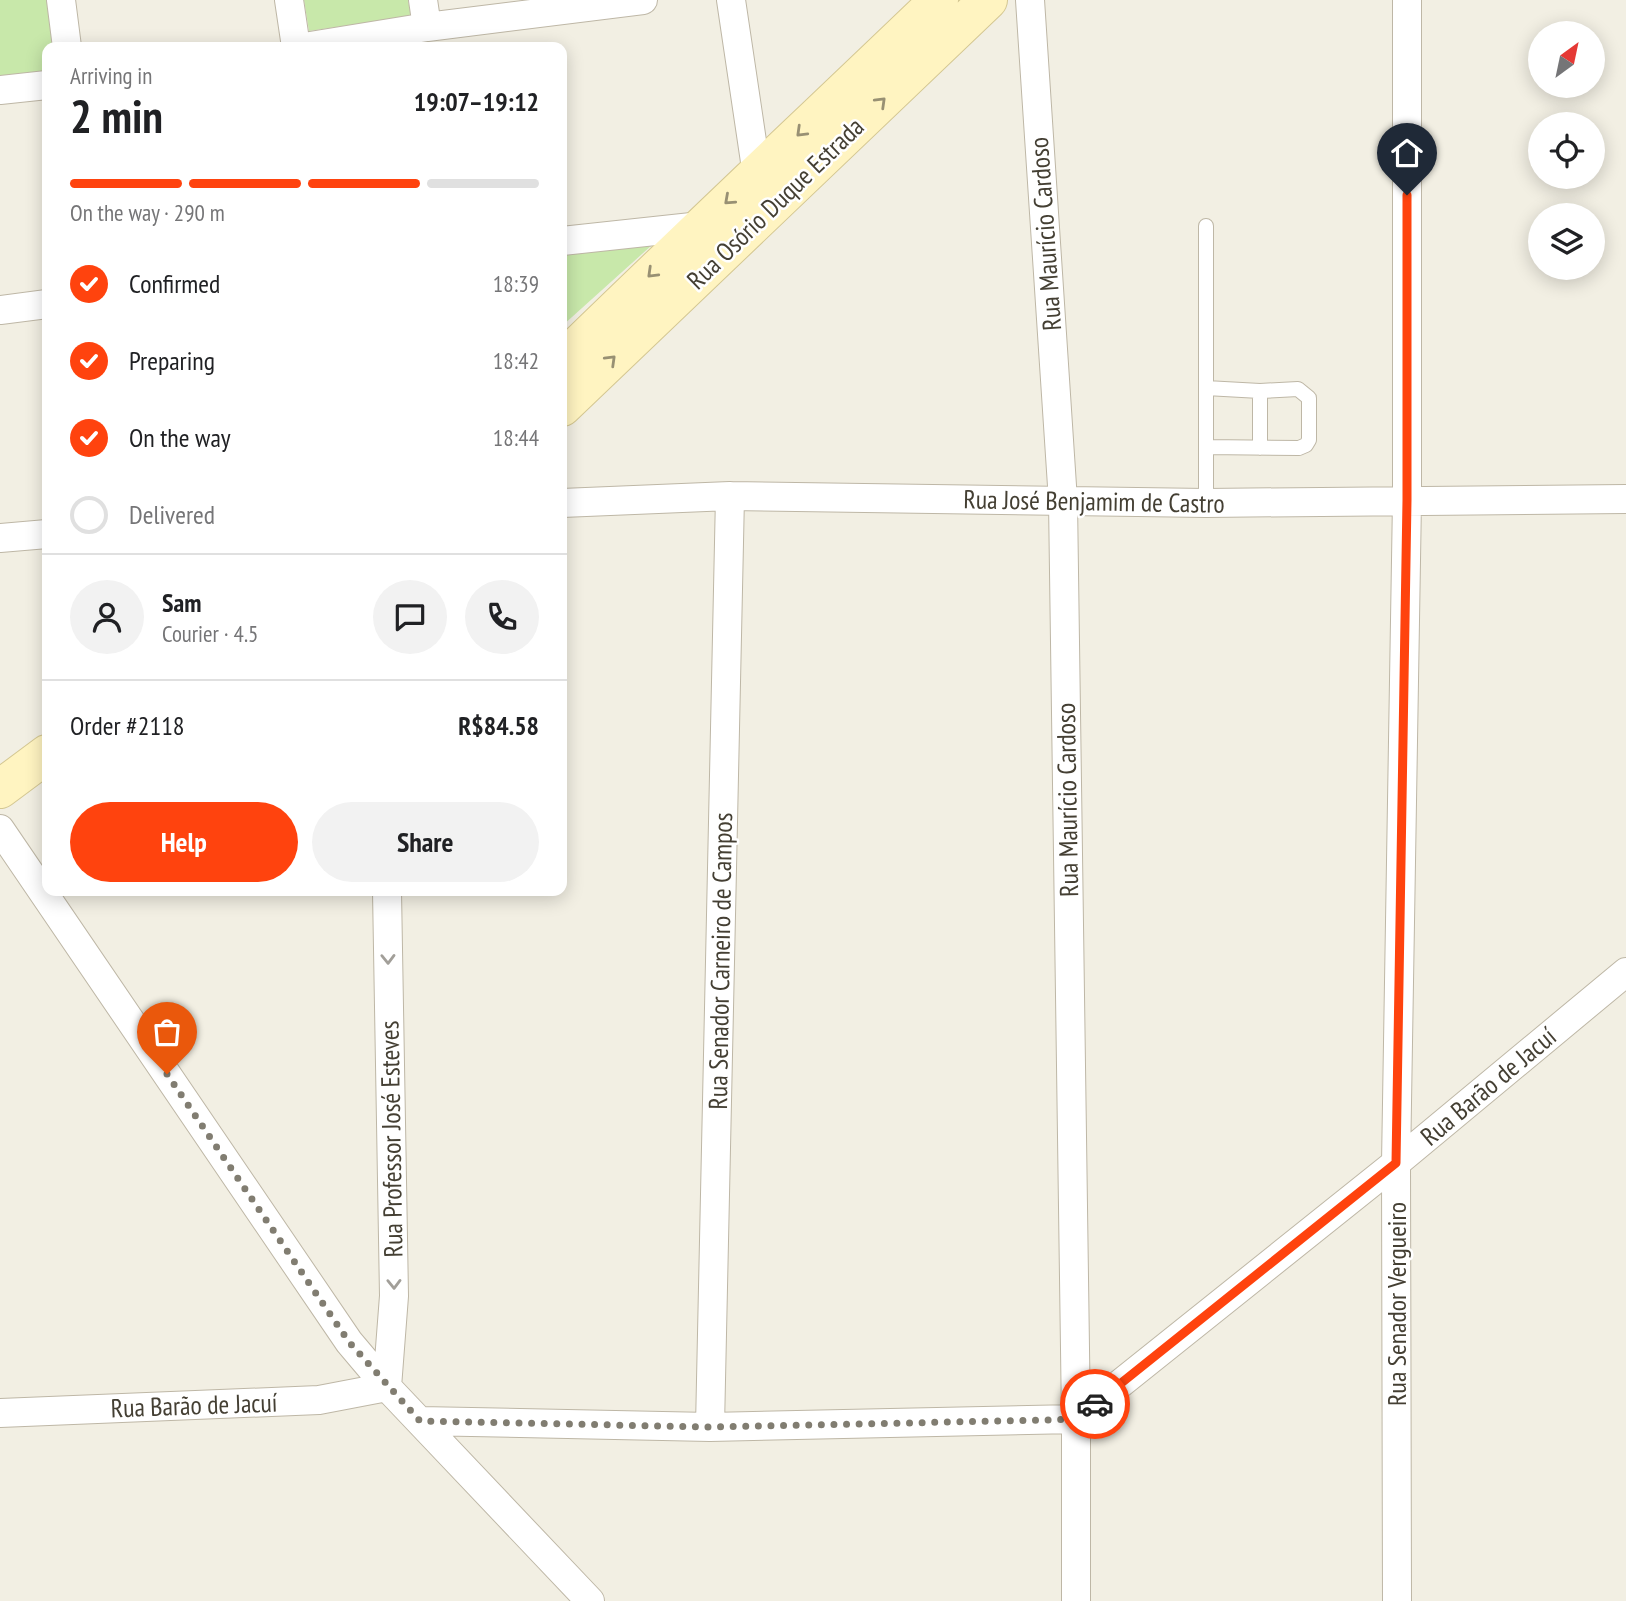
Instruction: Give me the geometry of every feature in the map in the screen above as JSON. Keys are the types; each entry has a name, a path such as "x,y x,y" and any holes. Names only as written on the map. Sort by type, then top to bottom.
{"street":[{"path":"61,0 66,42"},
{"path":"289,0 295,42"},
{"path":"322,42 425,13 643,0"},
{"path":"730,0 768,187"},
{"name":"Rua Osório Duque Estrada","path":"768,187 939,0"},
{"name":"Rua Osório Duque Estrada","path":"567,357 713,238 768,187 988,0"},
{"name":"Rua Maurício Cardoso","path":"1030,0 1063,501 1076,1419 1076,1601"},
{"name":"Rua Senador Vergueiro","path":"1397,1601 1396,1163 1407,500 1407,0"},
{"path":"0,90 42,86"},
{"path":"567,241 713,238"},
{"name":"Rua Osório Duque Estrada","path":"567,401 713,238"},
{"path":"0,310 42,305"},
{"name":"Rua José Benjamim de Castro","path":"567,503 730,496 1206,503 1626,499"},
{"name":"Rua Senador Carneiro de Campos","path":"710,1427 730,496"},
{"path":"0,537 42,534"},
{"path":"0,789 42,758"},
{"path":"0,829 42,891"},
{"path":"46,896 349,1342 387,1387 590,1601"},
{"name":"Rua Professor José Esteves","path":"387,896 394,1296 387,1387"},
{"name":"Rua Barão de Jacuí","path":"1076,1419 1396,1163 1626,972"},
{"name":"Rua Barão de Jacuí","path":"0,1413 319,1400 387,1387"},
{"path":"420,1421 710,1427 1076,1419"}],"lane":[{"path":"1206,226 1206,503"},
{"path":"1206,388 1260,391 1298,388 1309,398 1309,440 1306,445 1299,448 1206,447"},
{"path":"1259,447 1260,391"}],"green space":[{"path":"0,0 50,0 56,42 42,42 42,80 0,86"},
{"path":"304,0 408,0 411,16 309,31"},
{"path":"652,245 567,322 567,254"}],"way so far":[{"path":"167,1074 349,1342 420,1421 710,1427 1050,1420 1076,1419 1095,1404"}],"route":[{"path":"1095,1404 1396,1163 1407,500 1407,195"}]}
